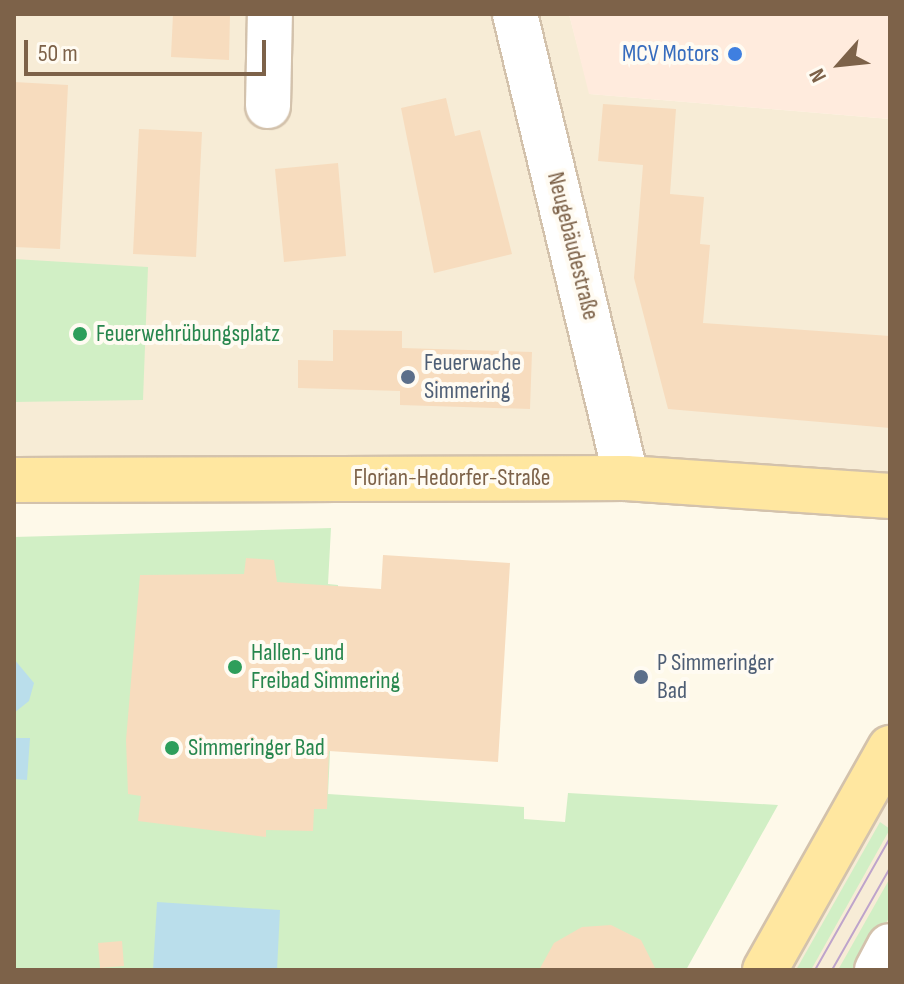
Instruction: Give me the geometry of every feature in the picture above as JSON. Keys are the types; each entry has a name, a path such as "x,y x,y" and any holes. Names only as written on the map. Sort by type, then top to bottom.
{"main road":[{"name":"Florian-Hedorfer-Straße","path":"14,480 626,478 890,496"},
{"path":"765,970 890,748"}],"street":[{"path":"268,106 270,14"},
{"name":"Neugebäudestraße","path":"515,14 626,478"},
{"path":"877,970 890,946"}],"shaded area":[{"path":"14,14 569,14 590,94 890,119 890,495 14,480"},
{"name":"MCV Motors","path":"569,14 890,14 890,119 589,94"},
{"path":"890,765 890,970 752,970"}],"green space":[{"name":"Feuerwehrübungsplatz","path":"14,259 148,267 143,400 14,402"},
{"name":"Simmeringer Bad","path":"331,528 328,584 338,585 328,794 524,807 524,819 565,822 568,793 778,805 686,970 14,970 14,537"},
{"path":"880,822 890,829 811,970 796,970"},
{"path":"890,878 890,916 859,970 838,970"}],"water":[{"path":"14,659 34,683 29,701 14,713"},
{"path":"14,738 30,738 27,780 14,779"},
{"path":"157,902 280,910 277,970 153,970"}],"building":[{"path":"173,14 230,14 229,60 171,57"},
{"path":"14,82 68,85 60,249 14,247"},
{"path":"446,98 455,136 480,130 512,254 434,273 401,108"},
{"path":"603,104 676,109 670,194 704,197 700,244 710,245 703,323 890,336 890,428 668,409 634,278 643,165 598,161"},
{"path":"139,129 202,132 196,257 133,254"},
{"path":"338,163 346,256 284,262 275,169"},
{"name":"Feuerwache Simmering","path":"333,330 402,331 402,348 532,352 530,409 400,405 400,391 298,388 298,360 333,361"},
{"name":"Hallen- und Freibad Simmering","path":"383,555 510,563 498,762 329,751 327,809 314,809 313,831 266,830 266,837 138,821 141,796 128,794 126,740 140,575 244,574 246,558 274,560 277,582 381,589"},
{"path":"611,925 641,940 656,970 539,970 554,943 582,927"},
{"path":"122,941 124,966 100,968 98,943"}],"tram line":[{"path":"815,970 890,838"},
{"path":"832,970 890,868"}],"place":[{"name":"MCV Motors","path":"735,54"},
{"name":"Feuerwehrübungsplatz","path":"80,334"},
{"name":"Feuerwache Simmering","path":"408,377"},
{"name":"Hallen- und Freibad Simmering","path":"235,667"},
{"name":"P Simmeringer Bad","path":"641,677"},
{"name":"Simmeringer Bad","path":"172,748"}]}
